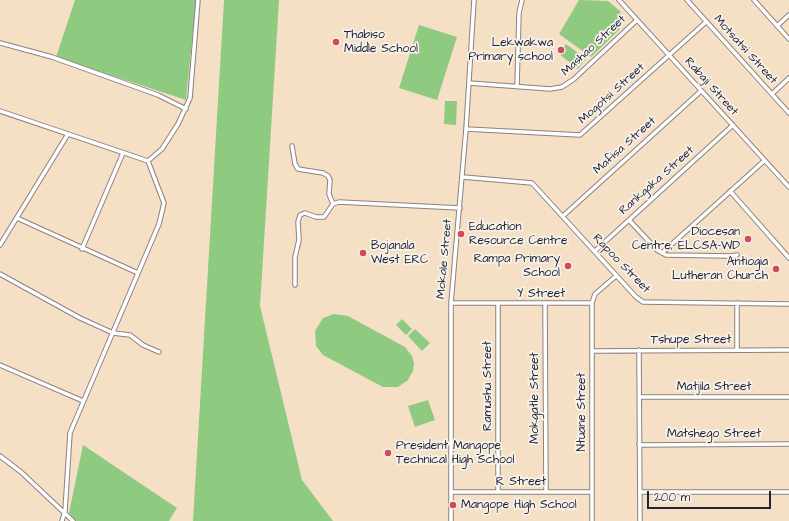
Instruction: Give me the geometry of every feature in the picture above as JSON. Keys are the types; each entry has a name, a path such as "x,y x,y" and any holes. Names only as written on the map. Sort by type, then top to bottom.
{"street":[{"path":"148,161 162,149 186,109 191,91 198,0"},
{"name":"Mokale Street","path":"451,521 451,303 463,177 474,0"},
{"path":"517,86 519,13 522,0"},
{"name":"Rabaji Street","path":"619,0 789,187"},
{"name":"Motsatsi Street","path":"687,0 789,113"},
{"path":"754,0 789,39"},
{"path":"777,26 789,15"},
{"name":"Mashao Street","path":"469,83 550,89 562,87 568,84 637,20"},
{"name":"Mogotsi Street","path":"466,129 580,135 670,56 706,22"},
{"path":"0,43 52,57 158,95 186,109"},
{"path":"772,94 789,78"},
{"name":"Mafisa Street","path":"563,216 701,91"},
{"path":"0,112 148,161"},
{"name":"Rankgaka Street","path":"594,251 733,125"},
{"path":"0,245 68,134"},
{"path":"292,146 297,168 323,173 328,176 330,180 329,194 333,204"},
{"path":"82,249 123,153"},
{"path":"62,521 65,511 69,438 83,401 113,333 164,209 163,198 148,161"},
{"path":"662,253 764,161"},
{"name":"Rapoo Street","path":"463,177 532,183 616,276 636,297 643,302 789,304"},
{"path":"730,191 789,258"},
{"path":"295,285 295,257 299,240 299,216 305,213 316,218 324,217 333,204 339,202 460,208"},
{"path":"17,218 82,249 138,273"},
{"path":"629,220 662,253 671,256 737,255"},
{"path":"0,274 80,318 113,333 130,335 143,345 159,352"},
{"path":"592,304 595,294 616,276"},
{"name":"Y Street","path":"451,303 592,304"},
{"path":"737,303 737,350"},
{"name":"Ramushu Street","path":"498,304 498,492"},
{"name":"Mokgatle Street","path":"545,304 546,492"},
{"name":"Ntuane Street","path":"592,304 592,521"},
{"name":"Tshupe Street","path":"592,350 789,350"},
{"path":"639,350 640,521"},
{"path":"0,365 83,401"},
{"name":"Matjila Street","path":"640,397 789,397"},
{"name":"Matshego Street","path":"639,445 789,444"},
{"path":"0,456 22,472 65,511 73,521"},
{"name":"R Street","path":"451,492 592,492"},
{"path":"640,492 789,492"}],"green space":[{"path":"75,0 196,0 186,100 56,57"},
{"path":"224,0 279,0 260,306 302,480 333,521 193,521"},
{"path":"579,0 608,1 620,11 622,18 619,30 591,57 559,34"},
{"path":"419,25 457,37 437,100 399,88"},
{"path":"566,44 586,59 578,69 559,54"},
{"path":"445,101 457,101 456,125 444,124"},
{"path":"334,314 348,316 405,347 412,356 414,363 413,371 408,380 398,387 383,387 323,355 316,346 315,331 323,318"},
{"path":"402,319 412,329 406,335 396,325"},
{"path":"415,329 430,343 422,351 408,336"},
{"path":"428,400 435,420 415,427 408,406"},
{"path":"83,445 177,508 169,521 76,521 69,513"}],"place":[{"name":"Thabiso Middle School","path":"336,42"},
{"name":"Lekwakwa Primary school","path":"561,50"},
{"name":"Education Resource Centre","path":"461,234"},
{"name":"Diocesan Centre, ELCSA-WD","path":"748,239"},
{"name":"Bojanala West ERC","path":"363,253"},
{"name":"Rampa Primary School","path":"568,266"},
{"name":"Antiogia Lutheran Church","path":"776,269"},
{"name":"President Mangope Technical High School","path":"388,453"},
{"name":"Mangope High School","path":"453,505"}]}
